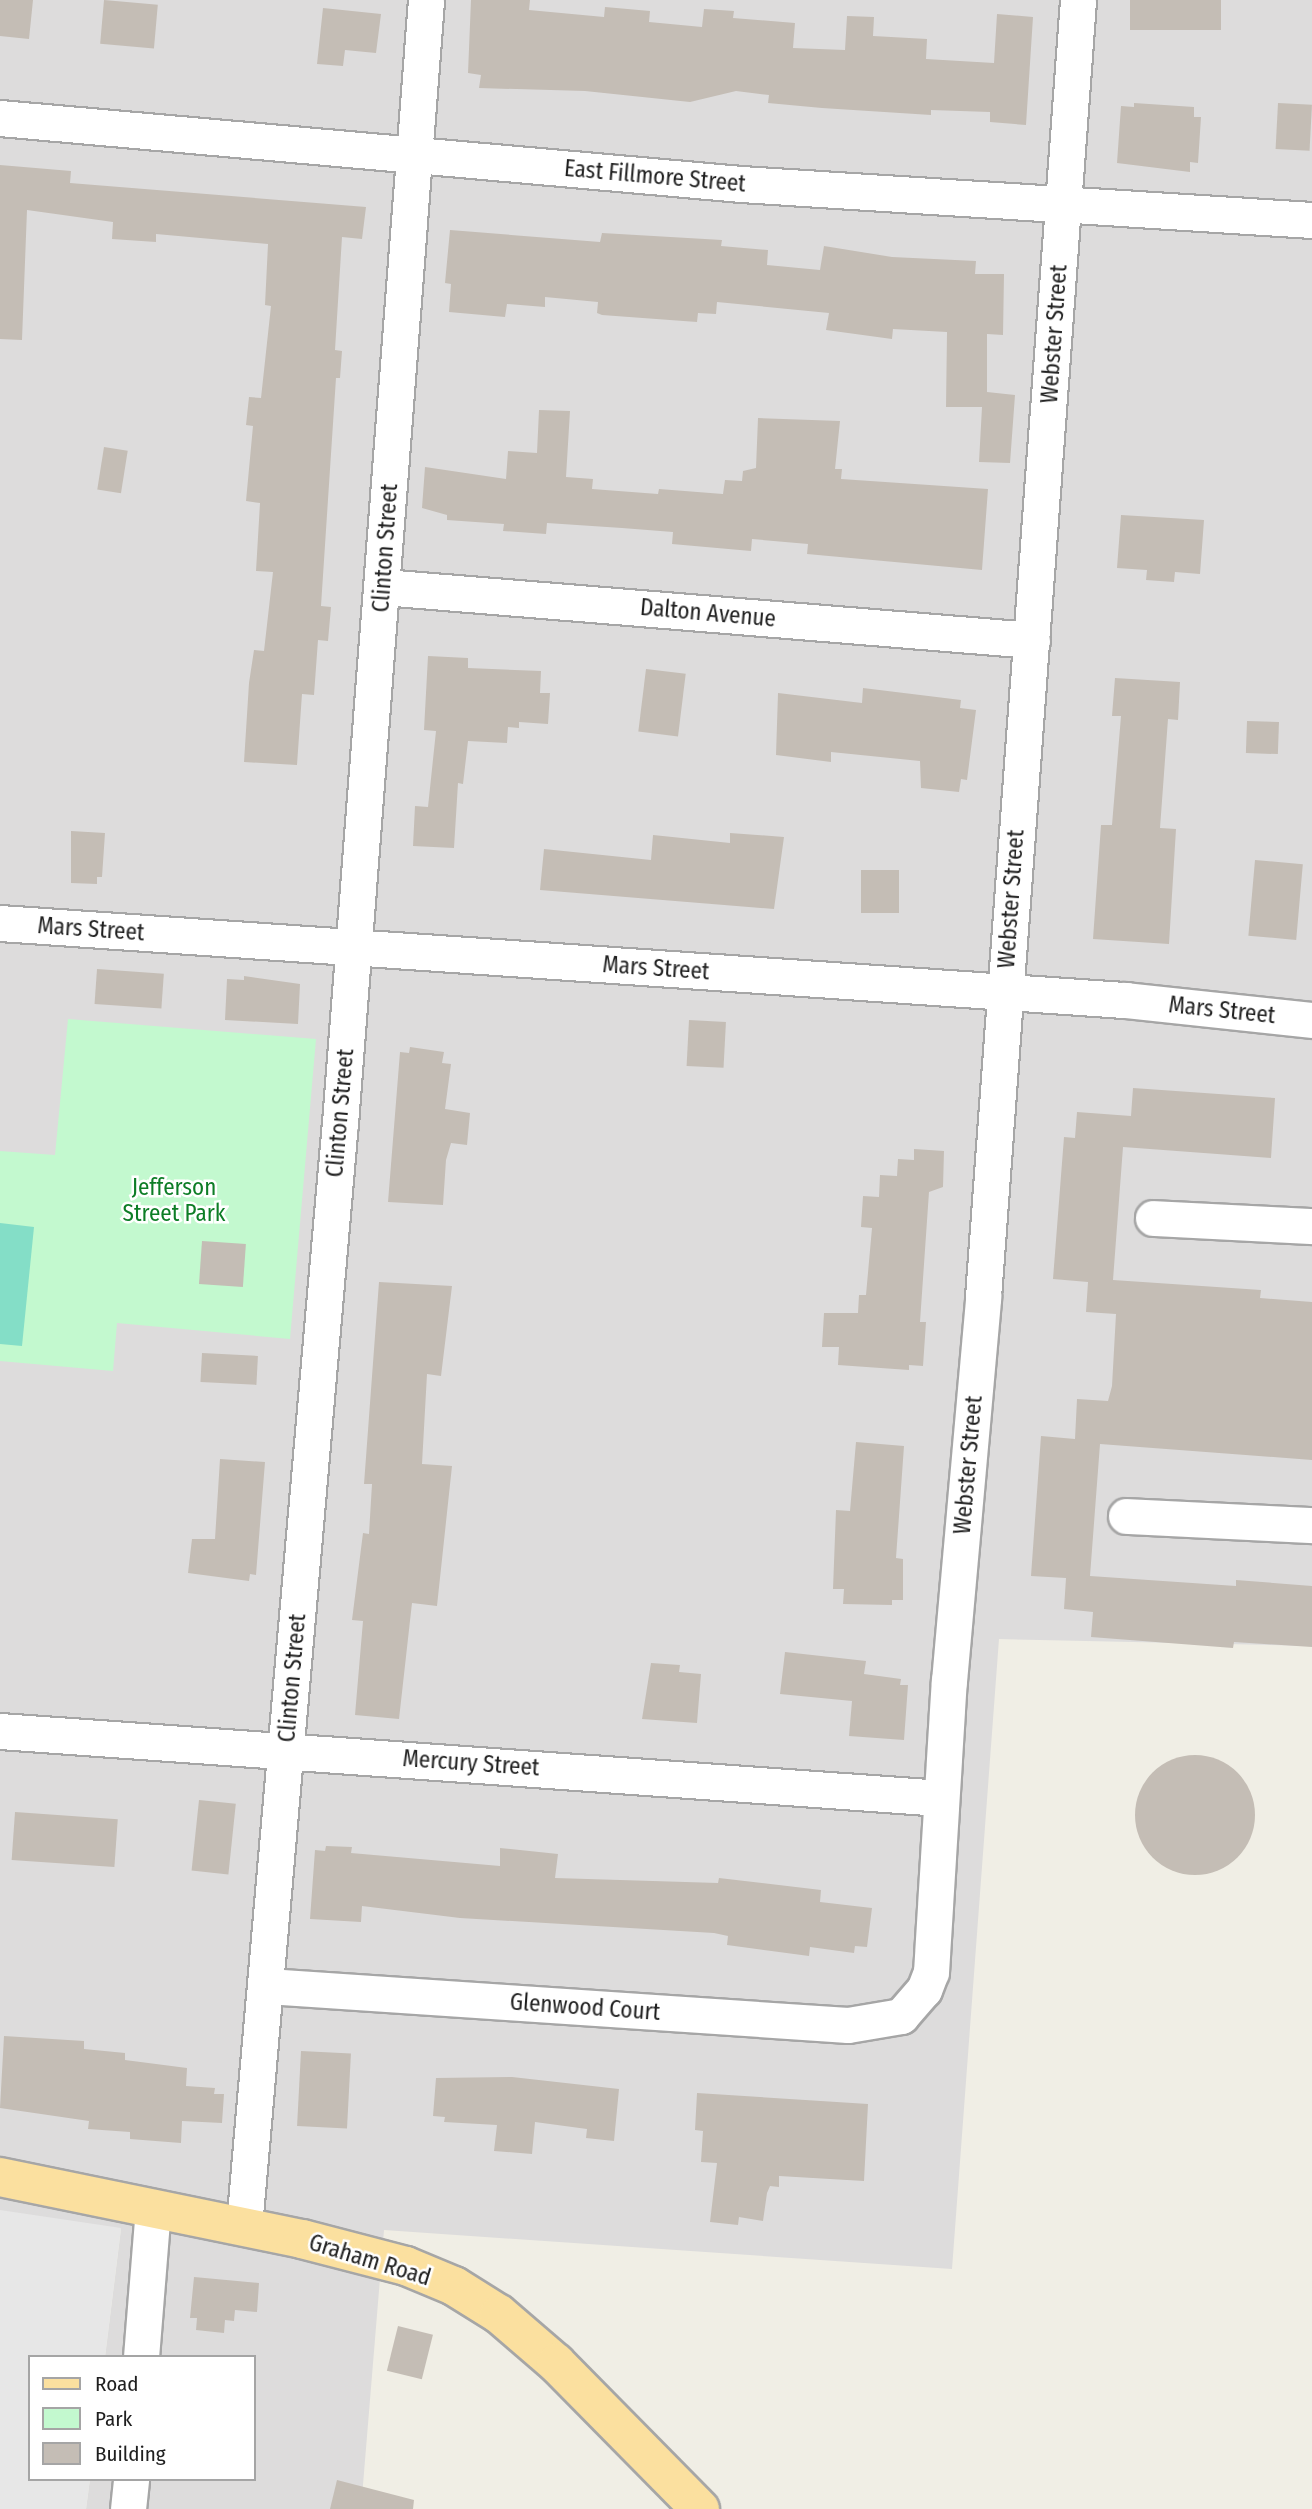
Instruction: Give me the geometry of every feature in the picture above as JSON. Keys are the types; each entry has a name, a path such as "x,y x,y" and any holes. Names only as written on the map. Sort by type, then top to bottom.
{"main road":[{"name":"Graham Road","path":"0,2177 244,2226 406,2266 454,2286 499,2314 602,2408 699,2509"}],"street":[{"name":"Clinton Street","path":"244,2226 267,1986 383,586 426,0"},
{"name":"Webster Street","path":"901,2016 924,1990 930,1972 1078,0"},
{"name":"East Fillmore Street","path":"0,118 741,184 1312,219"},
{"name":"Dalton Avenue","path":"383,586 1032,640"},
{"name":"Mars Street","path":"0,923 1004,992 1312,1020"},
{"path":"1153,1218 1312,1226"},
{"path":"1126,1516 1312,1525"},
{"name":"Mercury Street","path":"0,1731 941,1798"},
{"name":"Glenwood Court","path":"267,1986 848,2025 901,2016"},
{"path":"141,2355 153,2207"},
{"path":"128,2509 131,2481"}],"shaded area":[{"path":"0,0 1312,0 1312,1646 999,1639 952,2269 384,2230 361,2509 86,2509 90,2481 256,2481 256,2355 105,2355 121,2229 0,2215"},
{"path":"0,2210 121,2228 105,2355 28,2355 28,2481 90,2481 86,2509 0,2509"}],"green space":[{"name":"Jefferson Street Park","path":"68,1019 316,1039 290,1339 117,1323 113,1371 0,1361 0,1151 55,1155"},
{"path":"0,1223 34,1227 22,1346 0,1344"}],"building":[{"path":"0,0 33,0 29,39 0,36"},
{"path":"104,0 158,5 154,49 100,44"},
{"path":"471,0 530,0 529,10 604,17 605,7 650,11 649,22 702,27 704,9 734,11 733,18 795,23 793,48 845,50 847,16 874,17 873,36 927,39 926,59 994,63 997,14 1033,17 1026,125 990,122 990,112 931,110 931,115 822,108 768,103 769,95 736,91 690,102 585,91 479,88 481,75 468,73"},
{"path":"1130,0 1221,0 1221,30 1130,30"},
{"path":"323,8 381,14 376,53 345,50 343,66 317,64"},
{"path":"1134,103 1194,107 1194,117 1201,117 1198,163 1190,162 1190,172 1117,163 1121,106 1134,107"},
{"path":"1278,103 1312,105 1310,151 1276,149"},
{"path":"0,165 71,171 70,183 366,207 362,239 342,237 335,350 342,351 340,378 336,378 321,606 331,607 328,641 318,640 314,695 302,694 297,765 244,762 254,650 264,651 273,572 256,571 260,503 246,501 253,426 246,425 249,397 261,398 271,306 265,305 268,244 156,234 156,242 112,239 113,222 27,210 22,340 0,339"},
{"path":"450,230 600,242 602,233 722,240 721,246 768,250 767,265 820,270 824,246 892,257 976,261 975,274 1004,274 1003,335 987,334 987,392 1015,395 1010,463 979,462 982,407 946,407 947,332 893,329 892,339 826,330 829,313 717,302 716,314 698,313 697,322 602,315 597,313 598,302 545,297 545,307 507,304 505,317 449,312 451,284 445,283"},
{"path":"539,410 570,411 566,477 593,479 592,489 658,494 659,489 723,494 725,480 742,481 743,471 756,468 758,418 840,421 835,469 842,469 841,479 988,489 982,570 807,554 808,544 752,539 751,551 672,544 673,532 547,523 546,534 503,531 504,524 447,520 447,515 422,508 425,467 506,479 508,451 537,453"},
{"path":"104,447 128,451 121,493 97,489"},
{"path":"1121,515 1204,520 1200,574 1175,572 1174,582 1146,580 1147,570 1117,568"},
{"path":"428,656 468,658 468,668 541,671 540,693 550,693 548,724 519,722 519,728 508,727 507,743 468,741 463,784 458,783 454,848 413,846 415,806 428,807 436,731 424,730"},
{"path":"646,669 686,674 678,736 638,732"},
{"path":"1115,678 1180,682 1178,720 1168,719 1160,828 1176,829 1169,944 1093,939 1101,825 1112,825 1121,716 1112,716"},
{"path":"863,688 961,700 960,708 976,710 967,780 961,779 959,792 921,788 920,761 831,752 831,762 776,755 778,693 862,703"},
{"path":"1247,721 1279,722 1278,754 1246,753"},
{"path":"71,831 105,833 102,877 97,877 97,884 71,883"},
{"path":"730,833 784,837 774,909 540,890 544,849 651,860 653,835 730,843"},
{"path":"1255,860 1303,864 1296,940 1248,936"},
{"path":"861,870 899,870 899,913 861,913"},
{"path":"97,969 164,974 161,1009 95,1004"},
{"path":"244,976 300,984 298,1024 225,1020 227,979 244,980"},
{"path":"689,1020 726,1022 724,1068 687,1066"},
{"path":"410,1047 444,1052 442,1063 451,1064 445,1109 470,1113 467,1145 451,1143 446,1160 443,1205 388,1202 400,1052 409,1053"},
{"path":"1133,1088 1275,1098 1271,1158 1123,1147 1113,1280 1261,1290 1260,1298 1312,1302 1312,1460 1100,1444 1090,1576 1236,1586 1236,1580 1312,1586 1312,1647 1234,1642 1233,1648 1091,1637 1093,1612 1064,1609 1066,1578 1031,1576 1041,1436 1075,1439 1077,1399 1108,1401 1112,1386 1116,1314 1086,1312 1088,1282 1053,1279 1064,1137 1075,1138 1077,1112 1131,1116"},
{"path":"914,1149 944,1151 943,1187 929,1192 920,1322 926,1322 923,1366 909,1365 909,1370 838,1365 839,1347 822,1347 824,1313 858,1313 859,1295 866,1295 872,1228 861,1227 863,1196 879,1197 880,1175 897,1176 898,1159 914,1160"},
{"path":"202,1241 246,1244 243,1287 199,1284"},
{"path":"379,1282 452,1286 441,1376 427,1374 422,1464 452,1466 437,1606 412,1603 399,1719 355,1715 363,1621 352,1620 363,1533 369,1534 372,1484 364,1484"},
{"path":"202,1353 258,1356 256,1385 200,1382"},
{"path":"856,1442 904,1446 896,1558 903,1559 903,1600 892,1600 892,1605 843,1604 844,1589 833,1589 836,1510 850,1511"},
{"path":"220,1459 265,1462 256,1575 250,1574 249,1581 188,1573 192,1539 215,1539"},
{"path":"785,1652 866,1661 864,1674 901,1679 900,1685 908,1685 904,1740 849,1736 852,1701 780,1694"},
{"path":"651,1663 680,1665 679,1672 701,1674 697,1723 642,1719"},
{"path":"1195,1755 1218,1760 1237,1773 1250,1792 1255,1815 1250,1838 1237,1857 1218,1870 1195,1875 1172,1870 1153,1857 1140,1838 1135,1815 1140,1792 1153,1773 1172,1760"},
{"path":"199,1800 236,1804 228,1874 192,1871"},
{"path":"15,1812 118,1819 114,1867 12,1860"},
{"path":"326,1846 352,1847 351,1853 500,1866 500,1848 558,1854 555,1878 718,1883 719,1878 821,1890 820,1902 872,1908 867,1947 855,1946 854,1953 810,1947 809,1956 727,1945 728,1936 714,1933 460,1918 362,1906 361,1922 310,1919 315,1850 325,1851"},
{"path":"4,2036 84,2041 84,2049 125,2053 125,2060 187,2068 186,2086 215,2088 214,2094 224,2094 222,2123 182,2121 181,2143 130,2139 130,2132 88,2129 89,2121 0,2108"},
{"path":"301,2051 351,2054 347,2129 297,2126"},
{"path":"512,2077 619,2089 614,2141 586,2138 587,2129 535,2122 532,2154 494,2151 497,2125 444,2122 445,2117 433,2116 436,2078"},
{"path":"697,2093 868,2104 864,2181 779,2176 779,2187 770,2186 767,2193 763,2221 739,2217 738,2225 710,2222 717,2163 701,2162 703,2131 695,2130"},
{"path":"194,2277 259,2283 257,2312 235,2310 234,2321 225,2320 224,2333 196,2330 197,2318 190,2318"},
{"path":"398,2326 433,2335 422,2379 387,2371"},
{"path":"337,2480 414,2500 413,2509 330,2509"}]}
